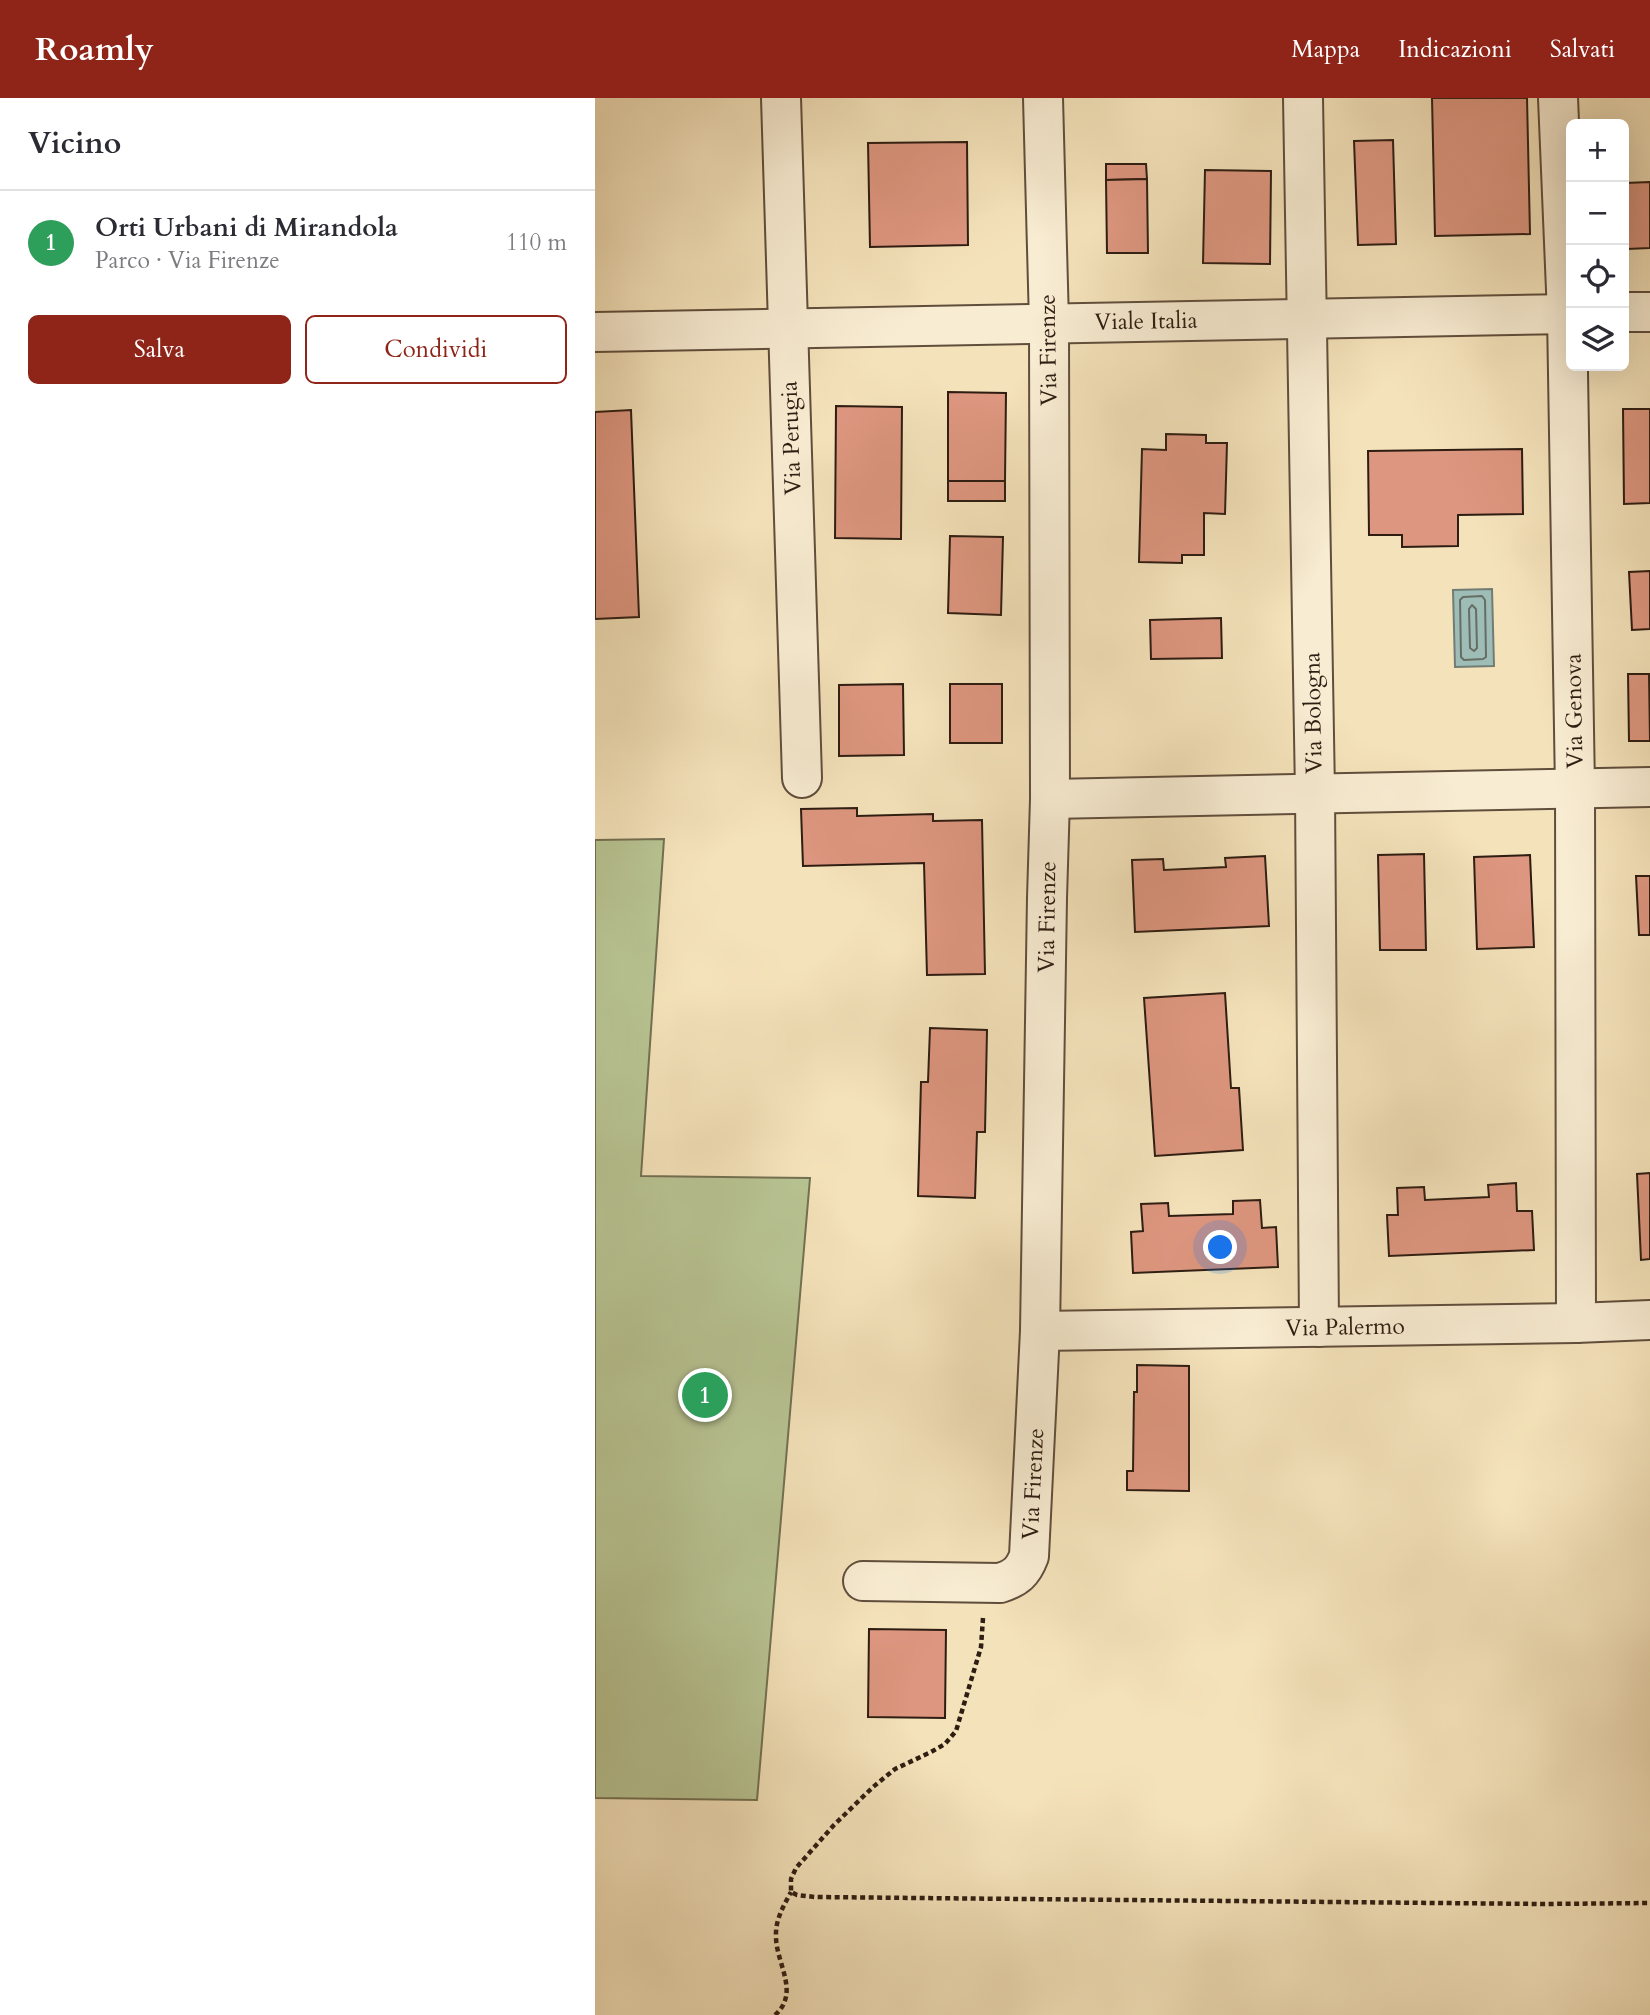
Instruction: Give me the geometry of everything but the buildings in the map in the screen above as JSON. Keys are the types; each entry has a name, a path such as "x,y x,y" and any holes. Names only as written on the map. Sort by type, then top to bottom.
{"street":[{"name":"Via Perugia","path":"781,98 802,778"},
{"name":"Via Firenze","path":"863,1581 1000,1583 1013,1579 1024,1570 1029,1556 1040,1331 1050,799 1049,323 1043,98"},
{"name":"Via Bologna","path":"1303,98 1315,793 1319,1327"},
{"name":"Via Genova","path":"1558,98 1569,308"},
{"path":"1629,312 1650,312"},
{"name":"Viale Italia","path":"595,332 1566,314"},
{"name":"Via Genova","path":"1570,371 1575,788 1576,1323"},
{"path":"1050,799 1650,786"},
{"name":"Via Palermo","path":"1040,1331 1650,1320"}],"path":[{"path":"775,2015 782,2009 787,1997 786,1979 776,1939 777,1919 790,1892 791,1879 796,1868 873,1787 895,1769 945,1744 956,1731 981,1647 983,1583"},
{"path":"790,1892 815,1897 1543,1905 1650,1903"}],"green space":[{"path":"664,839 641,1176 810,1178 757,1800 595,1798 595,840"}],"water":[{"path":"1492,589 1494,666 1455,667 1453,590"}],"place":[{"name":"Orti Urbani di Mirandola","path":"705,1395"}]}
